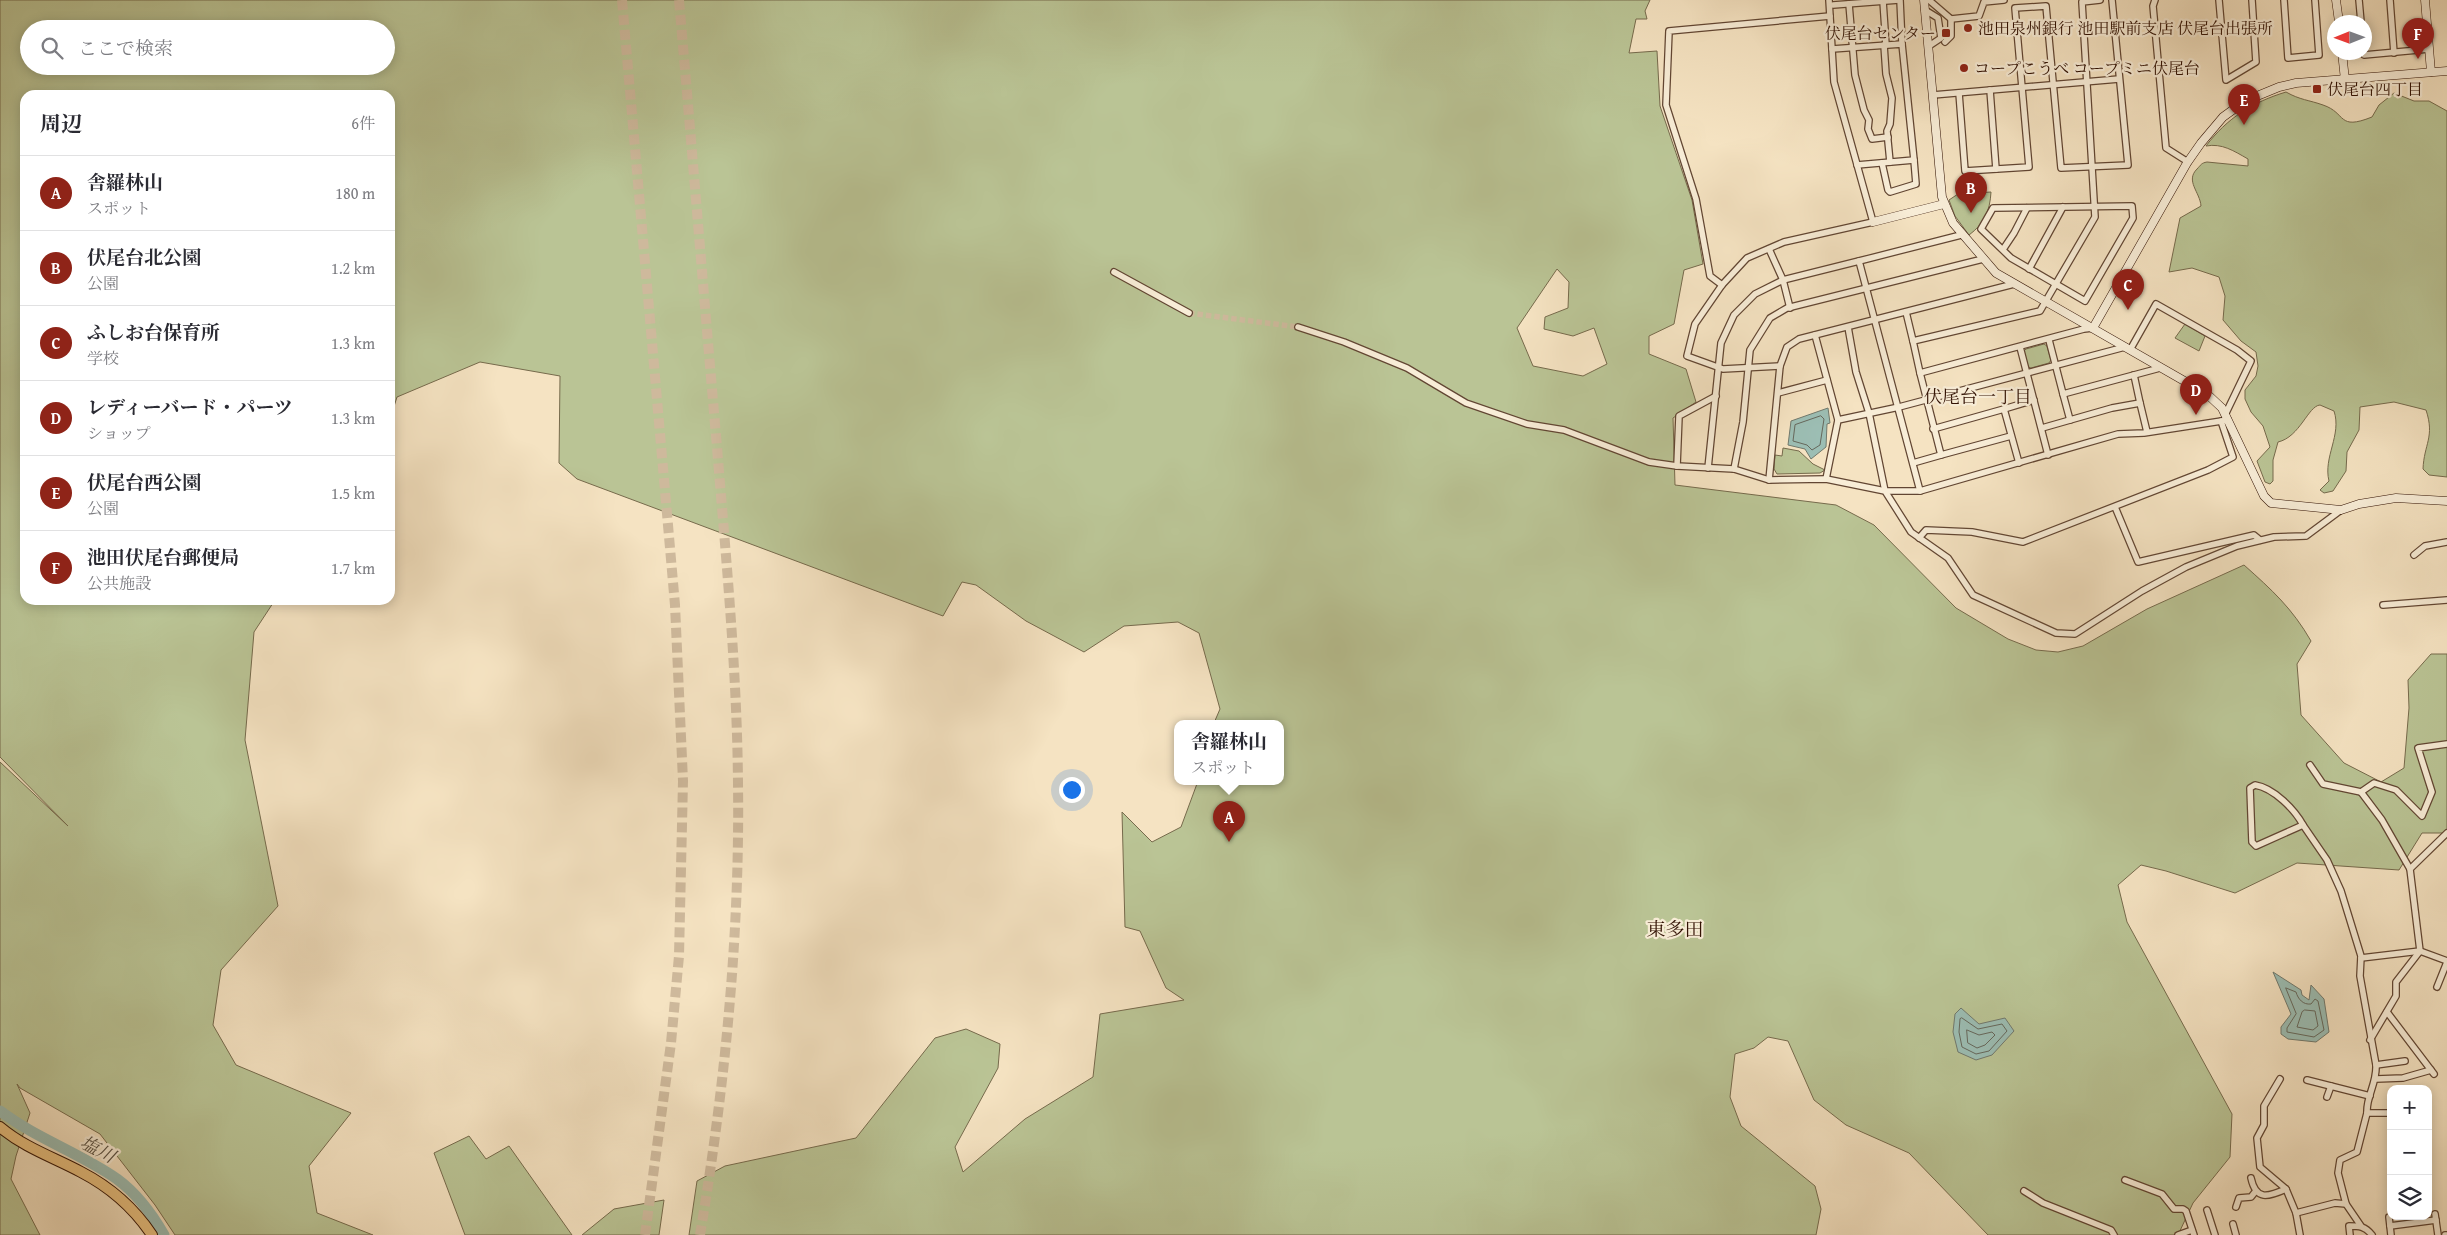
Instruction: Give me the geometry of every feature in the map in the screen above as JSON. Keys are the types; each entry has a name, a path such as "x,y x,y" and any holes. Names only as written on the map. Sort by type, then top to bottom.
{"highway":[{"path":"0,1127 14,1139 81,1172 111,1190 137,1214 152,1235"}],"street":[{"path":"1873,222 1834,82 1831,3 1849,4 1865,1 1900,0 1902,44 1916,184 1890,192 1882,163"},
{"path":"1919,538 1926,530 1952,531 1972,532 2023,542 2208,470 2232,457 2222,408 2207,394 1996,273 1962,235 1944,204 1925,10 1927,1 1951,18 1979,16 1984,2 2004,0"},
{"path":"1913,341 2040,311 2095,216 2094,166 2082,2 2100,0"},
{"path":"1959,93 1965,171 2029,167 2015,8 2046,6 2061,168 2128,165 2112,0"},
{"path":"2155,0 2153,6 2166,148 2188,162"},
{"path":"2219,0 2226,80 2256,62 2252,0"},
{"path":"2284,0 2288,58 2319,55 2315,0"},
{"path":"2336,0 2338,15"},
{"path":"2359,0 2360,15"},
{"path":"2390,0 2394,53"},
{"path":"2425,0 2431,72"},
{"path":"1883,1 1886,74 1892,98 1888,138 1890,162"},
{"path":"1849,4 1855,75 1864,110 1869,120 1868,130 1871,138 1888,138"},
{"path":"1925,10 1938,18 1941,38 1929,46"},
{"path":"1722,285 1710,276 1696,199 1666,105 1669,31 1830,16"},
{"path":"1945,42 1951,36 1951,18"},
{"path":"1832,49 1902,44"},
{"path":"2372,54 2429,49"},
{"path":"2343,60 2345,80"},
{"path":"1920,374 2093,328 2188,162 2224,117 2245,101 2279,87 2296,83 2447,71"},
{"path":"1933,95 2120,79"},
{"path":"1990,90 1996,169"},
{"path":"1857,165 1914,160"},
{"path":"1780,366 1719,368 1687,356 1695,324 1722,285 1747,258 1784,242 1944,204"},
{"path":"2132,206 2133,218 2086,301 2011,258 2004,248 1982,229 1992,208 2063,208 2132,206"},
{"path":"2004,248 2014,234 2027,208"},
{"path":"2029,269 2063,208"},
{"path":"1708,468 1722,343 1734,315 1755,294 1783,280 1962,235"},
{"path":"1769,249 1783,280 1790,308"},
{"path":"1734,469 1743,422 1750,350 1770,318 1790,308 1983,259"},
{"path":"1859,261 1920,491"},
{"path":"1114,272 1189,313"},
{"path":"1769,480 1780,366 1787,347 1798,339 2014,284"},
{"path":"1838,420 1899,407 2128,348 2156,304 2238,350 2252,361 2225,419"},
{"path":"1906,312 1925,400 1941,455"},
{"path":"1298,327 1344,342 1407,368 1466,403 1527,424 1564,430 1649,462 1677,466 1734,469 1769,480 1826,479 1885,491 1920,491 2118,434 2147,432 2225,419"},
{"path":"1848,327 1856,372 1869,413 1885,491 1911,532 1948,558 1973,595 2056,633 2075,634 2142,591 2186,567 2238,546 2260,540 2306,536 2341,510 2359,504 2396,498 2447,501"},
{"path":"1815,335 1838,420 1826,479"},
{"path":"2049,340 2070,420"},
{"path":"2020,347 2048,454"},
{"path":"2063,394 2160,368"},
{"path":"2134,375 2147,432"},
{"path":"1778,394 1827,380"},
{"path":"1677,466 1679,416 1716,396"},
{"path":"1933,429 2034,400"},
{"path":"2042,428 2140,403"},
{"path":"2004,409 2019,463"},
{"path":"2225,419 2264,496 2271,503 2341,510"},
{"path":"1913,463 2012,436"},
{"path":"2115,506 2138,562 2254,535 2260,540"},
{"path":"2414,555 2425,546 2447,542"},
{"path":"2383,606 2447,600"},
{"path":"2361,792 2374,783 2396,790 2422,816 2432,792 2418,748 2447,744"},
{"path":"2310,764 2323,784 2361,792 2382,820 2410,868 2420,950 2396,982 2396,996 2370,1040"},
{"path":"2303,825 2256,846 2252,842 2250,788 2256,786 2263,787 2297,813 2327,860 2341,891 2361,958 2360,976 2376,1065 2376,1079 2366,1104 2367,1113 2357,1152 2340,1160 2338,1173 2346,1204 2360,1226"},
{"path":"2410,868 2447,833"},
{"path":"2361,958 2420,950 2447,962 2437,987"},
{"path":"2376,1079 2402,1078 2432,1072 2387,1012"},
{"path":"2376,1065 2405,1061"},
{"path":"2280,1079 2264,1106 2264,1125 2257,1138 2257,1151 2260,1167 2286,1189 2296,1213 2300,1235"},
{"path":"2307,1080 2370,1096"},
{"path":"2327,1097 2331,1086"},
{"path":"2367,1113 2387,1113"},
{"path":"2251,1178 2255,1192"},
{"path":"2125,1180 2162,1194 2174,1209 2183,1209 2186,1212 2193,1232 2178,1235"},
{"path":"2255,1192 2269,1196 2286,1189"},
{"path":"2024,1191 2043,1203 2111,1230 2114,1235"},
{"path":"2236,1207 2239,1198 2251,1197 2255,1192"},
{"path":"2296,1213 2335,1203 2346,1204"},
{"path":"2207,1210 2215,1235"},
{"path":"2390,1226 2435,1217 2438,1235"},
{"path":"2389,1220 2391,1235"},
{"path":"2233,1224 2236,1235"},
{"path":"2350,1235 2348,1226 2364,1227 2372,1235"}],"green space":[{"path":"0,0 1650,0 1645,11 1647,19 1636,19 1629,53 1657,51 1660,106 1692,200 1703,264 1684,270 1674,324 1649,336 1649,354 1686,369 1696,402 1673,418 1675,485 1836,505 1874,525 1956,608 2008,639 2036,650 2058,652 2083,646 2147,609 2244,565 2281,600 2311,641 2297,664 2301,715 2344,763 2381,782 2404,768 2409,708 2408,680 2431,654 2447,654 2447,833 2422,833 2399,870 2297,863 2235,893 2141,865 2118,885 2127,922 2232,1114 2230,1157 2193,1203 2178,1235 1988,1235 1909,1153 1846,1125 1814,1100 1788,1041 1768,1037 1754,1048 1735,1054 1730,1097 1741,1126 1815,1186 1821,1209 1816,1235 689,1235 697,1181 725,1166 856,1138 935,1038 966,1029 1000,1044 998,1068 955,1147 963,1172 1025,1119 1093,1077 1100,1014 1184,1000 1166,988 1140,931 1125,927 1122,812 1152,842 1181,827 1197,785 1284,785 1284,720 1215,720 1220,709 1199,633 1178,622 1124,626 1084,652 1026,621 976,585 962,582 943,616 577,479 559,463 560,376 480,362 397,397 395,403 395,90 20,90 20,605 272,605 254,632 245,740 278,906 221,970 213,1025 236,1065 351,1113 309,1166 317,1213 373,1235 175,1235 155,1205 100,1134 20,1088 17,1084 30,1113 16,1156 11,1179 40,1235 0,1235 0,762 68,826 0,757","holes":["1557,269 1569,282 1568,308 1545,317 1544,329 1573,336 1594,328 1607,364 1583,376 1533,366 1517,328"]},
{"path":"2286,92 2331,108 2343,119 2353,122 2372,117 2379,105 2394,93 2414,101 2429,101 2447,111 2447,477 2429,475 2423,469 2429,434 2426,410 2394,402 2360,407 2359,430 2347,452 2346,471 2333,491 2324,493 2320,490 2329,481 2328,463 2336,429 2336,420 2334,411 2320,405 2311,410 2292,434 2278,442 2273,460 2273,481 2270,484 2265,482 2257,461 2270,447 2263,426 2251,412 2245,399 2245,390 2256,376 2258,366 2256,352 2241,341 2223,320 2225,296 2219,277 2192,268 2169,272 2180,218 2201,206 2192,178 2194,173 2202,164 2207,162 2248,166 2248,159 2233,151 2223,147 2206,146 2223,127 2242,112"},
{"path":"1991,192 1989,205 1982,222 1969,235 1955,216 1949,200 1958,194"},
{"path":"2185,324 2205,336 2199,351 2175,338"},
{"path":"2044,344 2047,346 2051,360 2049,363 2031,368 2028,367 2024,351"},
{"path":"1783,448 1799,451 1813,464 1825,470 1820,473 1777,474 1774,469 1775,455 1782,456"},
{"path":"469,1136 486,1159 509,1146 572,1235 465,1235 434,1153"},
{"path":"664,1200 659,1235 582,1235 614,1209"}],"water":[{"path":"1828,408 1830,423 1827,424 1826,447 1811,459 1805,449 1788,445 1791,421"},
{"path":"2273,972 2301,990 2302,995 2309,1000 2311,985 2324,999 2329,1032 2316,1042 2288,1039 2281,1034 2281,1027 2291,1014"},
{"path":"1961,1008 1979,1024 2005,1018 2014,1031 1992,1055 1976,1060 1958,1052 1953,1032 1955,1014"}],"waterway":[{"name":"塩川","path":"0,1111 29,1130 88,1161 117,1179 143,1204 164,1235"}],"tunnel":[{"path":"622,0 675,605 683,781 679,956 671,1043 645,1235"},
{"path":"679,0 730,615 736,699 738,783 736,896 729,1010 717,1123 700,1235"},
{"path":"1189,313 1298,327"}],"place":[{"name":"池田泉州銀行 池田駅前支店 伏尾台出張所","path":"1968,28"},
{"name":"伏尾台センター","path":"1946,33"},
{"name":"池田伏尾台郵便局","path":"2418,59"},
{"name":"コープこうべ コープミニ伏尾台","path":"1964,68"},
{"name":"伏尾台四丁目","path":"2317,89"},
{"name":"伏尾台⻄公園","path":"2244,125"},
{"name":"伏尾台北公園","path":"1971,213"},
{"name":"ふしお台保育所","path":"2128,310"},
{"name":"レディーバード・パーツ","path":"2196,415"},
{"name":"舎羅林山","path":"1229,842"}],"district":[{"name":"伏尾台一丁目","path":"1978,396"},
{"name":"東多田","path":"1675,929"}]}
